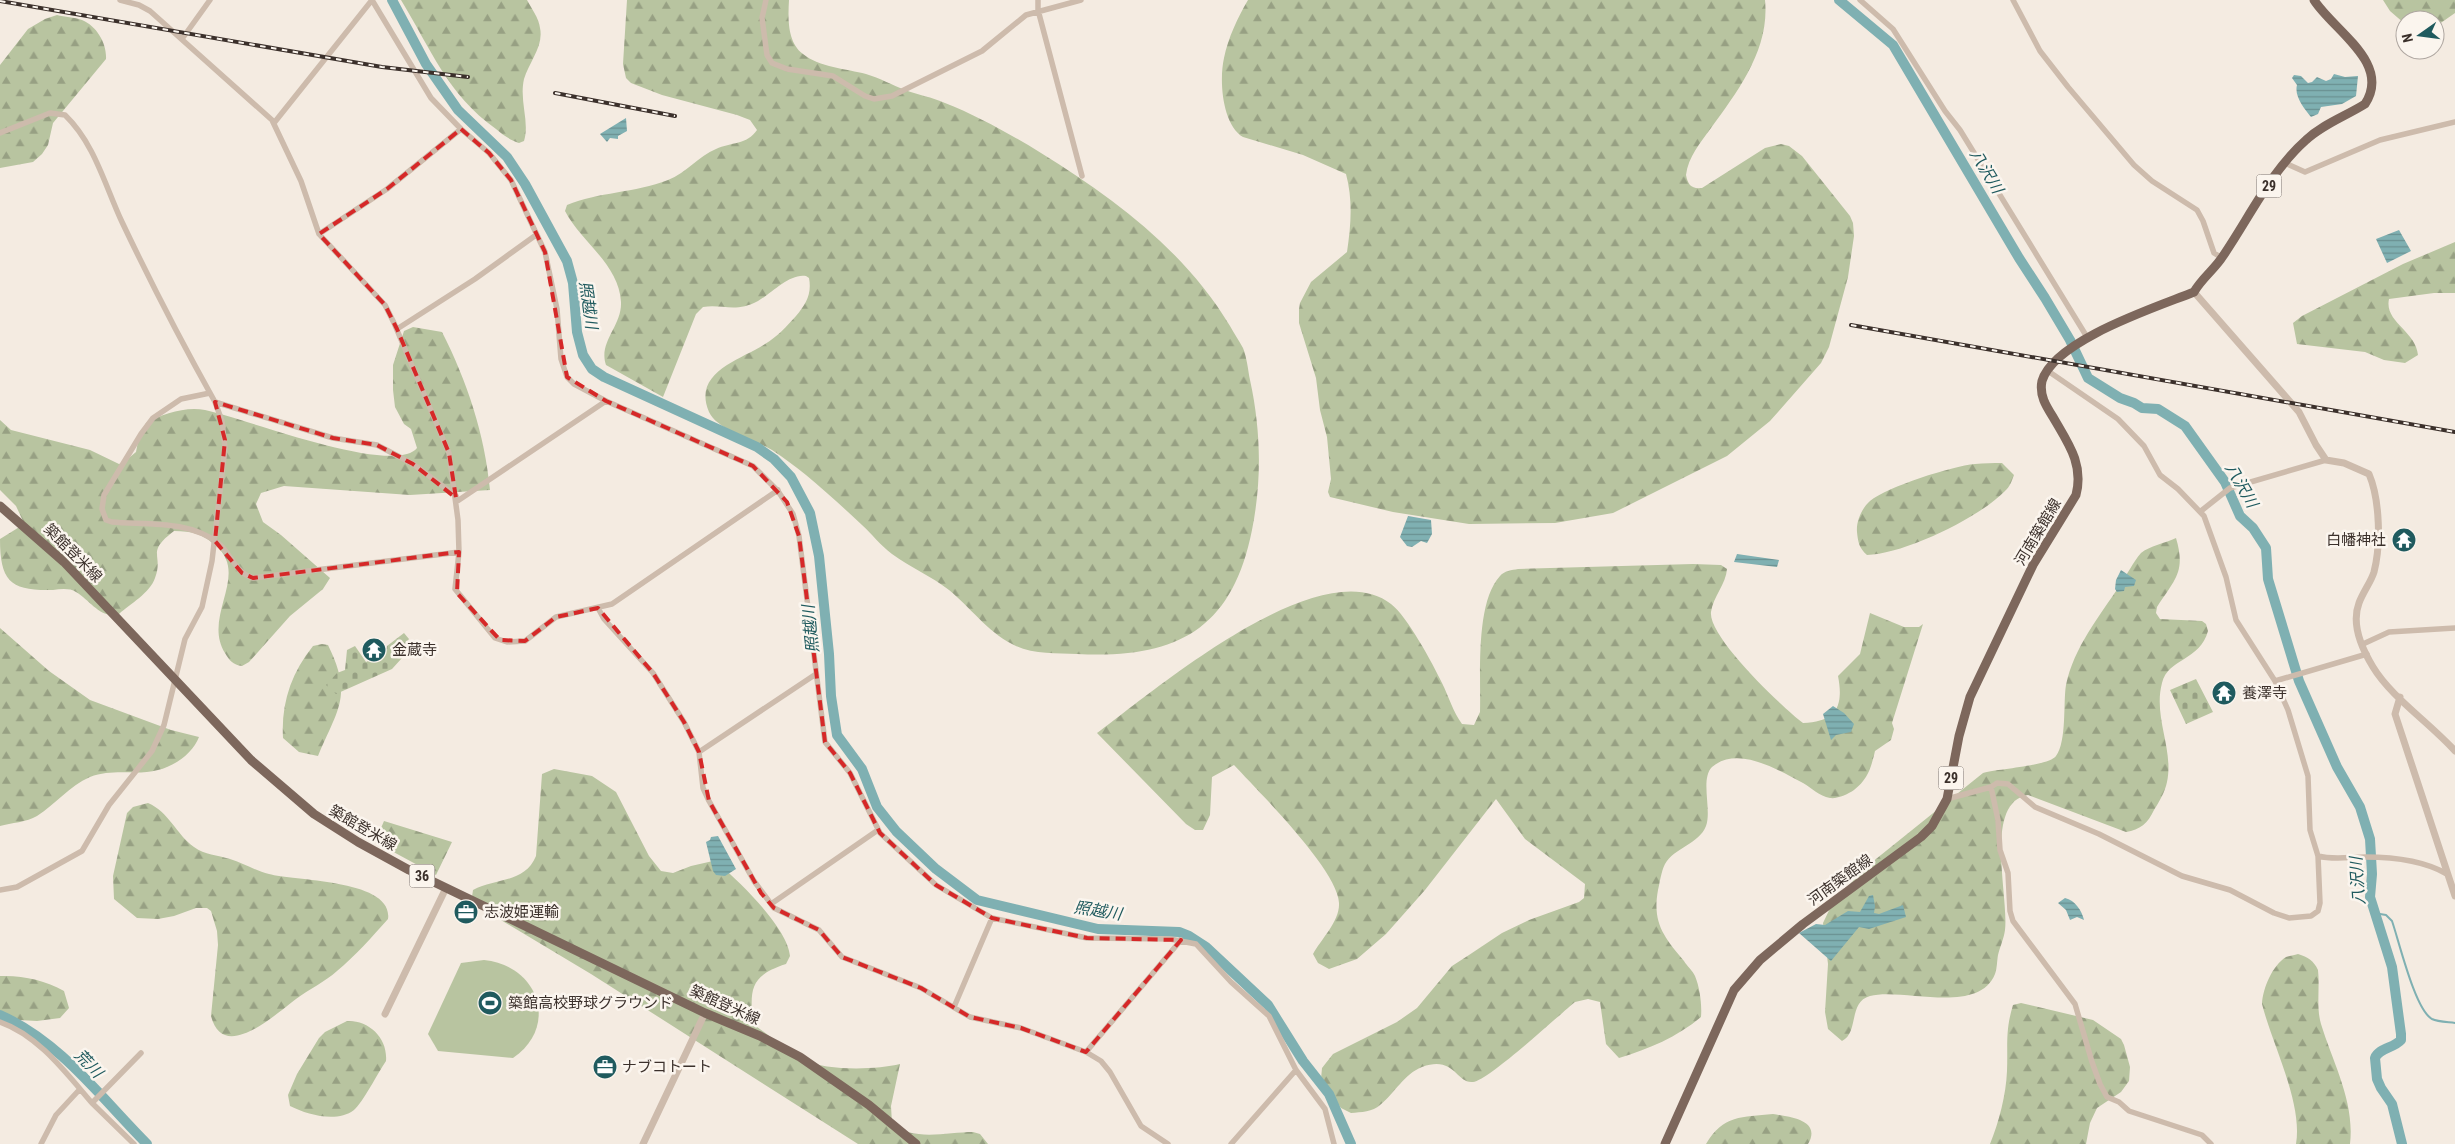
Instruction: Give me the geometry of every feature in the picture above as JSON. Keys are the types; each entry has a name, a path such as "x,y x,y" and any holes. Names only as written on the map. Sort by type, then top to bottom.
{"main road":[{"name":"河南築館線","path":"1665,1144 1734,990 1746,974 1803,924 1921,837 1932,826 1946,799 1958,736 1970,697 2033,565 2076,495 2079,484 2077,460 2042,396 2042,380 2048,371 2069,348 2087,337 2194,292 2222,258 2284,163 2305,140 2320,129 2365,104 2372,88 2369,63 2314,0"},
{"name":"築館登米線","path":"0,506 64,562 176,683 251,760 314,814 358,842 446,888 705,1013 760,1036 800,1057 869,1105 916,1144"}],"street":[{"path":"120,0 139,5 150,11 274,123 301,181 319,234 384,305 397,329 449,453 456,499 458,552 455,584 457,593 495,638 525,641 556,617 612,604 778,490"},
{"path":"182,39 210,0"},
{"path":"274,123 372,0 431,98 505,170 545,252 555,300 564,370 574,384 606,401 739,458 766,476 778,490 793,514 799,536 824,742 850,773 878,830 936,885 992,918 1087,938 1181,940 1196,944 1231,982 1269,1016 1296,1070 1325,1109 1334,1144"},
{"path":"766,0 762,18 766,54 772,63 787,70 832,76 865,96 874,99 892,96 982,51 1026,15 1038,10 1081,0"},
{"path":"1038,0 1038,10 1082,176"},
{"path":"1860,0 1893,29 1945,111 1960,130 2087,337"},
{"path":"2013,0 2040,50 2068,87 2134,165 2152,181 2197,210 2204,221 2214,253 2222,258"},
{"path":"0,133 50,113 65,116 71,121 100,169 122,222 210,393 222,421 225,440 215,541 207,592 186,639 164,725 152,751 109,805 82,851 17,887 0,890"},
{"path":"2284,163 2305,172 2380,140 2455,122"},
{"path":"319,234 387,189 461,129"},
{"path":"397,329 475,279 536,235"},
{"path":"2194,292 2300,412 2316,445 2326,460"},
{"path":"1946,799 1991,787 1997,783 2008,784 2035,807 2098,834 2182,876 2230,890 2274,913 2289,918 2311,916 2318,911 2320,903 2318,856 2310,830 2308,776 2288,710 2275,681 2236,620 2226,577 2202,511 2160,475 2144,446 2118,419 2048,371"},
{"path":"210,393 181,398 153,418 141,434 101,504 106,520 182,527 198,532 215,541 242,573 253,578 458,552"},
{"path":"456,499 606,401"},
{"path":"214,402 334,438 377,445 413,464 456,499"},
{"path":"2202,511 2230,488 2326,460 2344,464 2369,474 2375,493 2378,545 2376,562 2356,615 2356,626 2367,654 2379,676 2455,751"},
{"path":"598,608 604,619 653,672 684,722 699,752 703,788 709,801 754,881 771,904 819,930 842,956 865,968 921,988 970,1017 1021,1028 1086,1052 1101,1061 1110,1072 1141,1126 1168,1144"},
{"path":"2363,644 2389,632 2455,628"},
{"path":"2275,681 2367,654"},
{"path":"699,752 816,674"},
{"path":"2400,697 2395,714 2455,896"},
{"path":"1991,787 1998,820 2000,850 2008,873 2010,911 2013,920 2075,1004 2100,1084 2108,1097 2119,1102 2129,1111 2202,1135 2210,1144"},
{"path":"771,904 878,830"},
{"path":"2318,856 2327,858 2378,857 2422,862 2448,874"},
{"path":"385,1014 446,888"},
{"path":"954,1007 992,918"},
{"path":"1086,1052 1181,940"},
{"path":"643,1144 705,1013"},
{"path":"0,1022 28,1036 66,1072 80,1090 134,1144"},
{"path":"93,1101 141,1053"},
{"path":"1231,1144 1296,1070"},
{"path":"42,1144 56,1115 80,1090"}],"highlighted area":[{"path":"461,129 489,153 511,180 545,252 567,377 606,401 753,466 787,502 799,536 825,742 850,773 880,833 936,885 992,918 1087,938 1181,940 1086,1052 1021,1028 970,1017 921,988 842,957 819,930 774,908 761,893 709,801 699,752 684,722 653,673 598,608 556,617 525,641 500,640 457,593 459,552 276,576 253,578 242,573 215,541 225,440 215,402 333,438 377,445 413,464 456,498 449,453 385,305 319,234 387,189"}],"green space":[{"path":"401,0 527,0 535,13 541,35 538,48 524,79 523,95 526,134 524,141 519,143 504,135 465,101 441,70"},
{"path":"627,0 789,0 791,36 803,54 825,65 866,74 905,90 940,101 994,126 1041,153 1095,188 1146,228 1170,250 1212,299 1243,348 1254,399 1258,436 1259,474 1252,530 1243,565 1230,593 1214,615 1194,632 1170,644 1143,651 1112,654 1061,654 1035,652 1019,648 1003,639 987,626 949,590 888,551 794,465 765,446 737,434 720,424 709,412 706,398 707,387 721,369 769,341 793,320 803,307 809,294 809,278 806,276 787,280 750,305 743,307 703,307 696,314 663,397 606,365 604,357 607,341 620,311 619,288 607,265 565,211 567,205 591,197 643,188 668,180 710,152 744,141 757,130 750,120 662,95 631,83 626,78 623,64"},
{"path":"1248,0 1765,0 1765,18 1762,35 1750,68 1732,99 1695,150 1689,162 1686,175 1691,186 1702,188 1765,148 1781,144 1789,146 1802,156 1850,216 1853,223 1854,236 1848,277 1829,347 1821,363 1770,421 1727,456 1613,513 1555,523 1469,524 1393,512 1330,497 1328,492 1331,479 1327,437 1320,410 1316,378 1299,323 1299,309 1300,303 1311,282 1347,252 1351,213 1350,193 1346,174 1303,155 1243,137 1230,122 1226,112 1222,89 1223,67 1231,35"},
{"path":"2383,0 2455,0 2455,13 2445,20 2445,10 2395,10 2395,15"},
{"path":"57,15 82,20 92,27 103,42 106,59 53,123 48,145 42,154 33,162 0,168 0,65 28,29 45,19"},
{"path":"2455,242 2455,293 2434,293 2389,299 2391,314 2412,339 2418,355 2405,363 2384,360 2365,352 2297,344 2293,323 2302,316 2403,264"},
{"path":"413,327 442,332 451,351 474,409 488,469 490,490 410,495 284,486 261,493 256,504 263,522 281,535 330,578 323,589 290,616 249,662 242,666 236,665 225,653 219,639 221,611 228,583 229,570 225,557 216,546 197,534 174,531 165,538 158,549 157,570 149,589 119,614 112,615 101,612 74,591 65,589 39,590 18,586 6,574 2,565 0,539 21,526 23,521 16,506 0,490 0,420 11,430 90,450 119,464 136,452 139,436 146,423 167,414 190,409 205,410 224,415 349,451 379,455 403,455 417,448 411,429 404,424 395,407 393,365 404,331"},
{"path":"2002,463 2014,475 2007,489 1978,512 1960,523 1920,541 1882,553 1867,555 1858,542 1857,528 1862,511 1878,495 1920,478 1951,469 1975,464"},
{"path":"2176,538 2180,559 2177,575 2157,607 2156,613 2160,619 2202,621 2206,624 2208,631 2204,641 2198,648 2177,663 2165,675 2162,683 2160,708 2168,757 2167,782 2160,800 2149,819 2139,828 2126,832 2028,795 2014,801 2006,814 2002,832 2001,853 2005,930 1995,974 1986,987 1973,994 1956,997 1884,994 1870,996 1863,999 1859,1004 1850,1031 1842,1041 1828,1029 1825,1012 1828,964 1823,923 1834,900 1871,863 1983,773 2034,765 2056,756 2062,741 2066,685 2081,645 2141,553 2148,548"},
{"path":"1693,564 1721,565 1727,569 1712,606 1713,623 1721,638 1748,671 1803,723 1823,720 1835,711 1840,696 1838,676 1860,654 1870,613 1904,627 1919,627 1923,624 1892,723 1894,729 1891,740 1875,751 1872,763 1863,782 1849,793 1836,798 1822,796 1803,783 1770,766 1746,759 1734,758 1722,761 1712,767 1706,787 1708,812 1706,826 1698,837 1674,854 1665,864 1658,890 1657,912 1661,929 1665,937 1694,974 1701,1002 1701,1017 1682,1031 1641,1051 1619,1058 1606,1044 1600,1002 1588,999 1575,1002 1524,1046 1481,1079 1473,1082 1467,1081 1448,1067 1433,1064 1422,1067 1410,1074 1374,1109 1351,1113 1341,1108 1321,1079 1322,1068 1333,1054 1397,1022 1417,1008 1452,966 1502,933 1529,920 1579,902 1584,898 1585,884 1525,839 1496,799 1425,890 1386,934 1357,959 1329,969 1318,963 1313,954 1336,916 1339,903 1335,889 1326,871 1295,831 1234,765 1212,777 1210,815 1203,830 1195,830 1186,824 1097,733 1196,659 1239,632 1282,610 1323,595 1360,592 1391,604 1397,610 1412,629 1426,653 1462,724 1474,725 1480,712 1481,641 1486,604 1492,588 1502,574 1518,569"},
{"path":"0,628 49,671 90,700 171,730 199,737 196,743 183,758 164,768 150,772 117,772 90,777 76,785 37,816 0,826"},
{"path":"404,633 409,639 400,651 402,658 392,669 336,694 326,685 337,673 345,670 347,650 355,646 366,662 386,652 387,646"},
{"path":"328,645 336,662 341,690 337,713 318,756 299,752 283,738 283,725 286,701 293,678 313,646"},
{"path":"2196,679 2213,712 2186,724 2170,690"},
{"path":"554,769 592,776 616,792 649,856 661,871 673,873 691,866 713,861 740,884 773,920 787,945 790,956 786,964 765,974 754,986 752,993 753,1024 791,1052 813,1064 851,1068 900,1064 891,1106 892,1123 900,1129 920,1134 973,1132 980,1134 988,1144 858,1144 591,974 489,913 472,897 473,890 509,879 525,871 531,865 536,856 542,774"},
{"path":"148,803 162,812 182,836 198,850 269,874 340,884 359,889 375,896 386,906 388,919 357,953 327,979 251,1031 227,1036 217,1030 211,1016 218,945 217,931 211,911 207,908 196,908 174,916 158,919 137,918 114,899 113,876 127,813 133,807"},
{"path":"384,821 452,842 436,875 375,842"},
{"path":"2298,954 2305,956 2315,964 2318,970 2318,1004 2321,1024 2346,1098 2351,1128 2350,1144 2296,1144 2297,1128 2291,1092 2262,1004 2266,984 2276,966 2286,957"},
{"name":"築館高校野球グラウンド","path":"484,960 503,964 518,973 529,985 536,999 539,1014 536,1030 527,1045 513,1058 438,1051 428,1034 461,963"},
{"path":"0,976 17,976 33,979 57,987 64,991 69,1008 60,1018 37,1021 0,1019"},
{"path":"2021,1003 2093,1020 2121,1039 2124,1045 2130,1067 2129,1081 2121,1092 2097,1108 2090,1123 2086,1144 1990,1144 2004,1099 2010,1014 2013,1005"},
{"path":"347,1021 355,1021 370,1027 380,1038 386,1053 386,1061 357,1107 347,1114 331,1117 314,1115 290,1106 288,1095 297,1074 319,1038 325,1032"},
{"path":"1773,1114 1795,1118 1808,1125 1811,1130 1811,1136 1808,1144 1706,1144 1719,1128 1734,1119"}],"water":[{"path":"2334,74 2345,77 2358,76 2356,96 2342,104 2321,107 2318,114 2311,117 2300,102 2296,89 2297,85 2292,78 2294,75 2301,76 2308,83 2317,77 2326,81 2331,79"},
{"path":"626,118 627,131 618,136 618,139 610,138 607,142 600,134"},
{"path":"2399,230 2411,251 2387,263 2376,239"},
{"path":"1408,516 1431,520 1432,534 1427,543 1421,541 1412,547 1407,546 1400,537"},
{"path":"1737,554 1779,560 1777,567 1734,562"},
{"path":"2121,570 2136,580 2134,586 2125,587 2124,591 2117,592 2115,589 2116,580"},
{"path":"1833,706 1844,713 1854,724 1851,732 1836,735 1831,740 1823,714"},
{"path":"718,836 736,869 725,876 716,875 713,871 706,842 711,837"},
{"path":"1873,895 1874,913 1879,914 1903,905 1906,917 1869,929 1859,927 1831,961 1799,933 1816,924 1825,925 1848,911 1860,912 1869,896"},
{"path":"2065,898 2078,906 2084,920 2077,917 2070,920 2066,910 2058,903"}],"waterway":[{"name":"照越川","path":"392,0 426,64 458,110 507,157 525,184 567,261 573,283 577,332 583,355 592,369 604,377 757,447 774,459 791,477 810,513 819,556 829,654 831,696 837,735 862,769 877,807 896,831 936,869 977,900 1098,929 1179,932 1206,947 1268,1005 1303,1061 1329,1094 1351,1144"},
{"name":"八沢川","path":"1839,0 1893,45 2019,258 2070,340 2088,378 2120,398 2142,408 2158,409 2185,426 2225,482 2240,516 2253,528 2266,548 2268,579 2299,681 2337,767 2360,807 2370,839 2372,874 2370,897 2392,967 2401,1034 2401,1040 2380,1052 2375,1058 2377,1079 2392,1104 2402,1144"},
{"path":"2374,913 2386,915 2392,921 2414,989 2426,1013 2434,1020 2455,1023"},
{"name":"荒川","path":"0,1015 22,1026 61,1056 79,1072 147,1144"}],"railway":[{"path":"0,1 382,67 468,77"},
{"path":"555,93 675,116"},
{"path":"1851,325 2455,432"}],"place":[{"name":"白幡神社","path":"2404,540"},
{"name":"金蔵寺","path":"374,650"},
{"name":"養澤寺","path":"2224,693"},
{"name":"志波姫運輸","path":"466,912"},
{"name":"築館高校野球グラウンド","path":"490,1003"},
{"name":"ナブコトート","path":"605,1067"}]}
